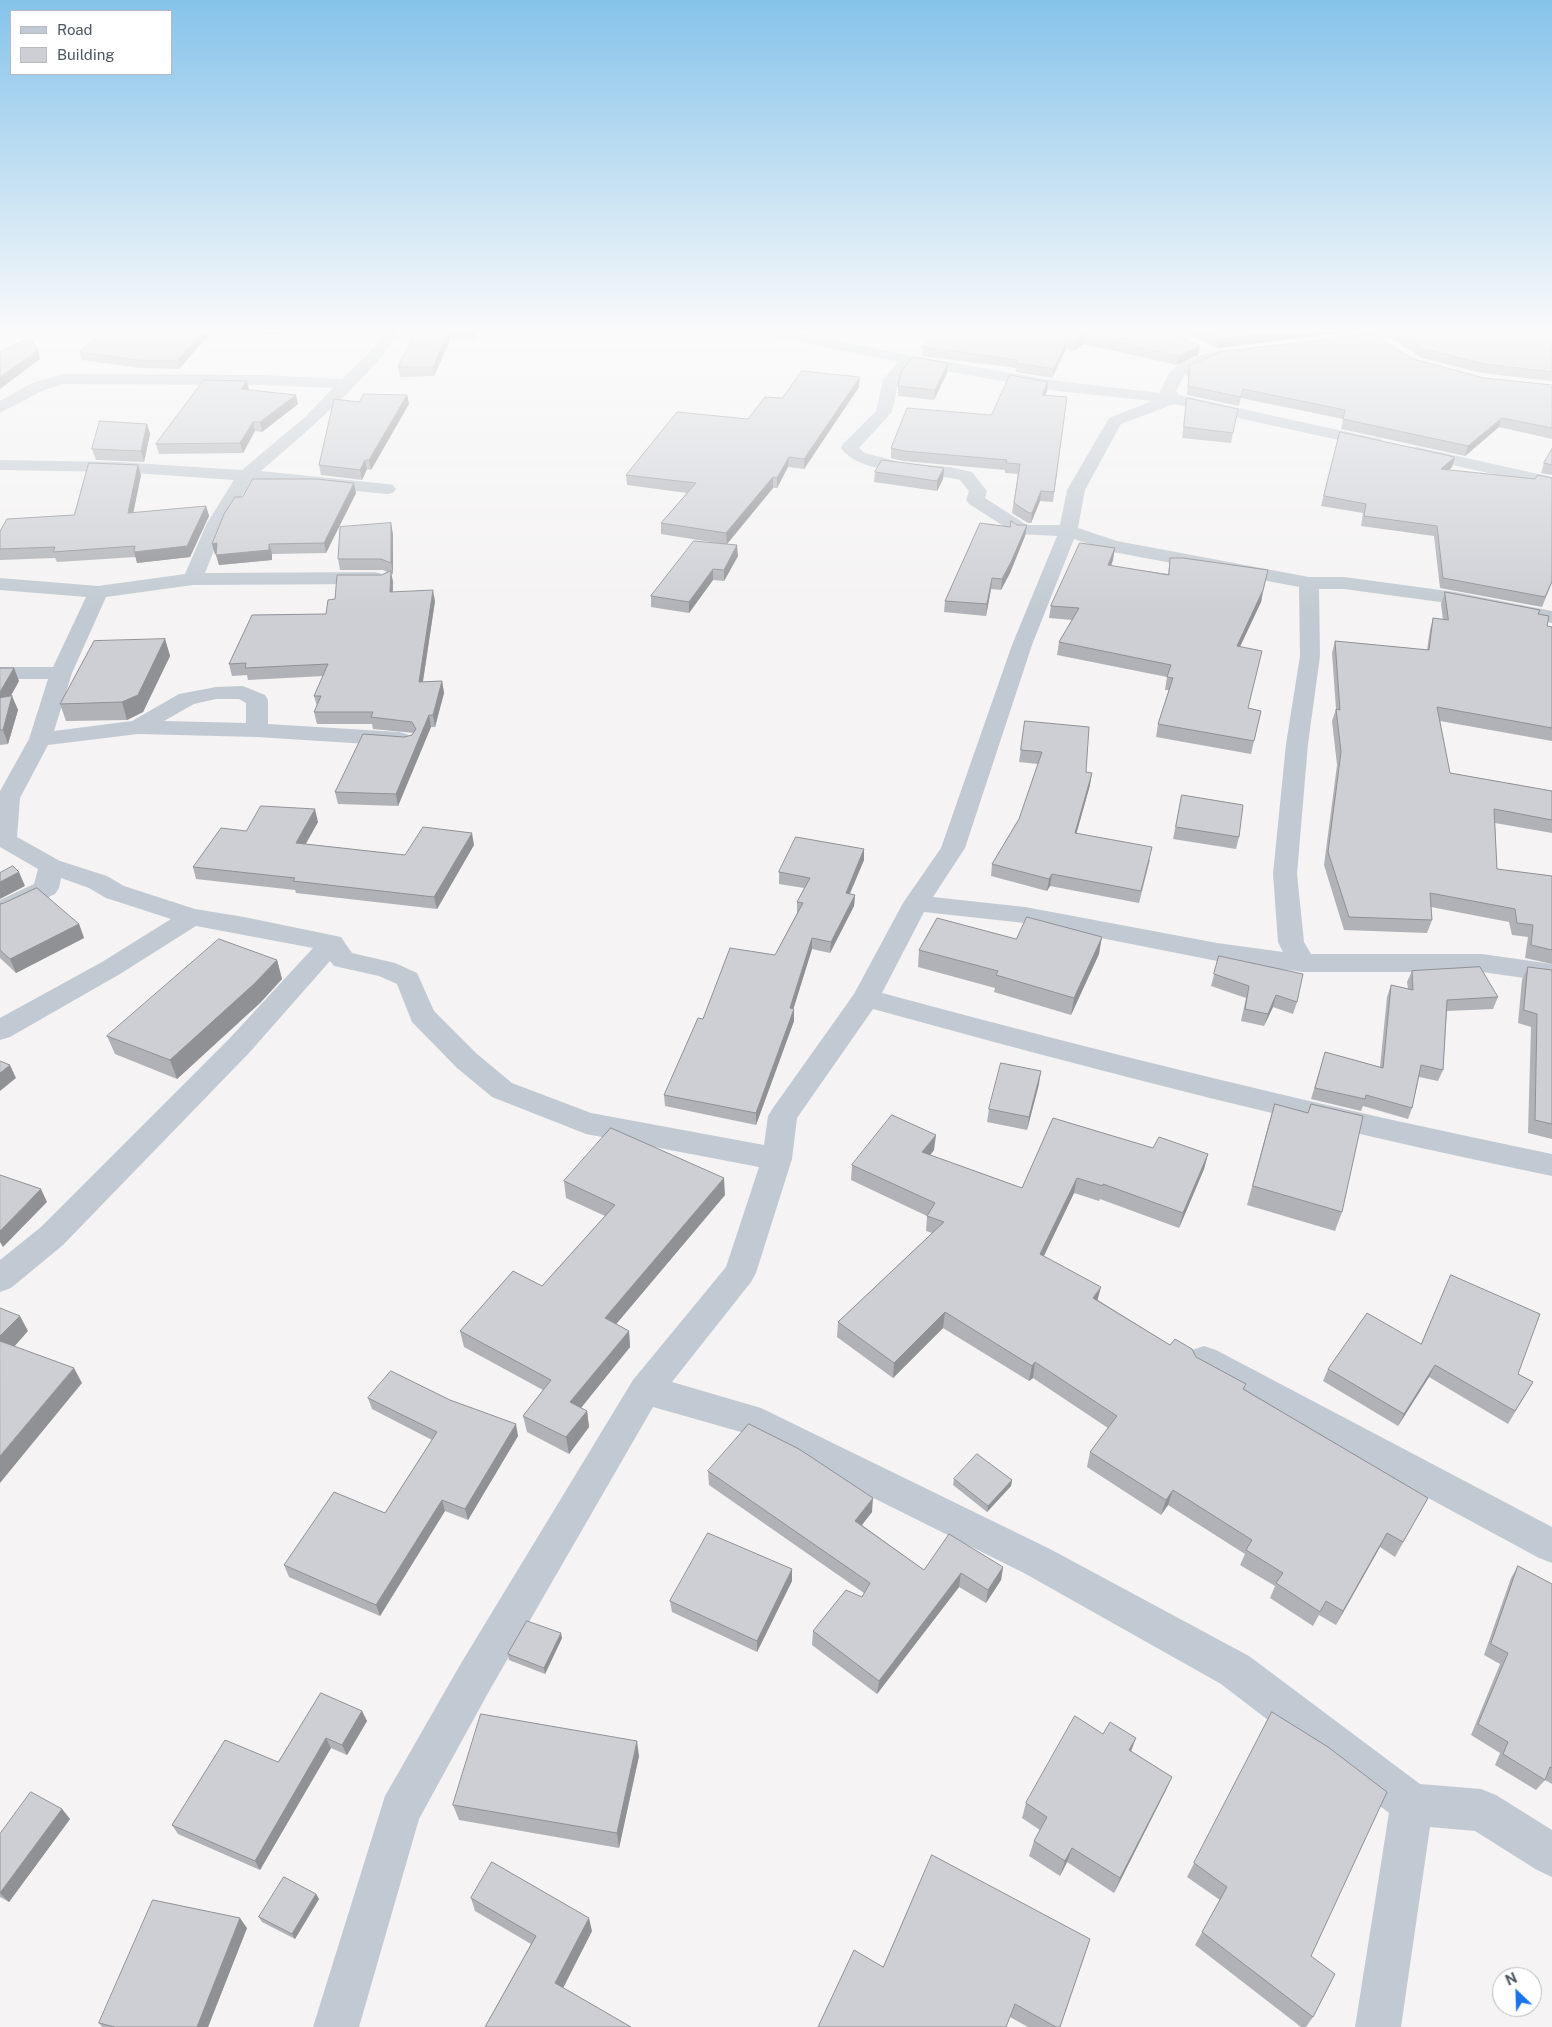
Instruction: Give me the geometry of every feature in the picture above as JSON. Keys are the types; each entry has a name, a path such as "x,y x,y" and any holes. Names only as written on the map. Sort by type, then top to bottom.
{"street":[{"path":"193,579 216,523 246,475 307,423"},
{"path":"874,423 849,448 859,458 903,468 950,472 966,476 978,491 975,500 1023,530 1068,531 1113,546 1309,583 1344,582 1455,598 1552,617"},
{"path":"336,2027 400,1811 474,1679 645,1390 740,1273 777,1159 782,1116 866,998 916,903 953,848 1022,645 1068,531 1076,490 1114,423"},
{"path":"1280,423 1552,482"},
{"path":"0,465 119,467 246,475 387,489"},
{"path":"0,584 98,592 193,579 383,578"},
{"path":"1303,963 1291,942 1285,874 1297,744 1310,656 1309,583"},
{"path":"98,592 61,672 40,739 8,798 5,840 51,866 98,882 115,892 192,917 244,925 332,943 343,960 386,969 408,979 422,1015 467,1061 502,1090 586,1122 690,1144 777,1159"},
{"path":"0,672 61,672"},
{"path":"138,727 187,700 216,693 243,692 257,700 256,730"},
{"path":"40,739 138,727 256,730 406,740"},
{"path":"0,910 46,888 51,866"},
{"path":"916,903 1025,915 1217,952 1303,963 1482,963 1552,972"},
{"path":"0,1030 111,968 192,917"},
{"path":"0,1279 66,1222 239,1046 332,943"},
{"path":"866,998 1232,1094 1460,1147 1552,1165"},
{"path":"1204,1360 1552,1546"},
{"path":"645,1390 749,1419 1037,1561 1235,1670 1412,1804 1481,1810 1552,1854"},
{"path":"1378,2027 1412,1804"}],"building":[{"path":"100,423 147,424 141,451 92,449"},
{"path":"172,423 253,423 240,443 156,444"},
{"path":"329,423 391,423 369,460 365,460 360,470 319,465"},
{"path":"668,423 829,423 804,459 789,457 777,478 773,477 726,533 661,523 696,483 626,475"},
{"path":"901,423 1063,423 1054,492 1041,491 1032,513 1014,503 1020,464 1006,463 1007,460 904,451 891,448"},
{"path":"1184,423 1235,423 1233,433 1184,427"},
{"path":"1360,423 1496,423 1468,446"},
{"path":"1525,423 1552,423 1552,428"},
{"path":"1340,432 1455,457 1441,469 1535,479 1538,475 1552,478 1552,581 1545,597 1443,578 1437,526 1364,516 1366,504 1324,496"},
{"path":"1552,449 1552,465 1544,463"},
{"path":"882,460 944,468 937,481 875,472"},
{"path":"89,463 138,465 128,513 206,506 187,546 134,552 135,546 53,552 55,547 0,549 0,531 7,519 74,515"},
{"path":"253,479 316,479 354,483 324,543 269,544 269,550 216,555 217,543 212,544 224,514 235,497 242,497"},
{"path":"1011,521 1017,525 1027,525 1002,579 992,578 987,604 945,601 980,523 1010,527"},
{"path":"391,523 391,563 381,559 338,559 340,527"},
{"path":"694,541 737,545 724,570 713,569 689,602 651,596"},
{"path":"1080,543 1115,548 1108,565 1169,575 1170,558 1183,558 1268,570 1263,590 1237,646 1262,651 1248,708 1261,711 1254,741 1158,724 1173,678 1167,677 1171,665 1059,642 1079,608 1051,606"},
{"path":"391,571 390,592 433,590 419,682 442,681 433,715 429,715 396,794 335,792 363,734 404,737 412,735 416,729 412,722 371,717 373,712 314,712 321,696 314,696 328,664 245,668 246,663 229,664 252,615 326,614 328,600 335,599 337,575 381,575"},
{"path":"1445,592 1540,610 1538,614 1549,616 1547,626 1552,627 1552,728 1437,707 1450,773 1552,791 1552,820 1494,809 1497,869 1552,876 1552,950 1531,945 1533,925 1517,923 1515,909 1430,893 1432,920 1349,917 1328,852 1341,752 1336,709 1340,710 1335,641 1429,650 1433,618 1448,620"},
{"path":"165,639 138,695 122,702 60,704 94,641"},
{"path":"0,668 14,668 0,692"},
{"path":"12,696 3,730 0,730 0,698"},
{"path":"1025,721 1089,727 1086,772 1092,773 1075,833 1152,847 1141,891 1052,874 1049,879 992,864 1019,819 1042,752 1021,750"},
{"path":"1182,795 1243,805 1239,837 1176,827"},
{"path":"261,806 315,809 296,843 405,855 423,827 472,833 434,897 293,881 295,878 193,867 221,828 246,831"},
{"path":"796,837 864,849 846,893 855,895 831,942 812,938 790,1008 794,1009 756,1113 664,1095 698,1018 703,1019 730,948 775,955 803,903 797,902 810,878 779,872"},
{"path":"13,866 19,872 0,882 0,873"},
{"path":"37,888 79,924 10,959 0,950 0,904"},
{"path":"1027,917 1102,937 1074,998 996,975 998,971 919,950 937,918 1016,939"},
{"path":"219,939 277,960 254,984 170,1060 107,1036"},
{"path":"1219,956 1303,974 1297,1002 1276,995 1268,1014 1245,1009 1249,986 1214,974"},
{"path":"1480,967 1498,997 1447,1000 1443,1070 1421,1065 1412,1108 1366,1095 1365,1099 1315,1088 1325,1052 1383,1068 1391,985 1413,990 1412,971"},
{"path":"1528,967 1552,970 1552,1124 1535,1120 1537,1014 1524,1010"},
{"path":"0,1061 10,1065 0,1073"},
{"path":"1001,1063 1041,1071 1029,1117 989,1109"},
{"path":"1275,1104 1308,1113 1311,1104 1363,1116 1342,1212 1253,1186"},
{"path":"892,1115 936,1135 922,1152 1022,1188 1053,1118 1153,1148 1159,1137 1208,1154 1183,1213 1103,1184 1103,1186 1077,1178 1040,1254 1101,1287 1093,1298 1170,1345 1175,1339 1192,1349 1196,1357 1246,1384 1243,1389 1428,1498 1403,1542 1387,1533 1343,1611 1326,1601 1320,1612 1276,1583 1283,1573 1246,1550 1252,1540 1173,1490 1166,1500 1090,1452 1117,1416 1035,1362 1032,1366 945,1312 894,1363 838,1322 944,1222 927,1216 935,1203 852,1165"},
{"path":"611,1128 724,1178 605,1318 629,1331 570,1402 587,1411 566,1437 523,1416 551,1380 460,1331 513,1271 542,1286 615,1205 564,1181"},
{"path":"0,1175 41,1189 0,1231"},
{"path":"1451,1275 1540,1314 1518,1374 1533,1382 1515,1411 1435,1365 1404,1414 1328,1369 1367,1313 1421,1344"},
{"path":"0,1308 20,1316 0,1336"},
{"path":"0,1341 74,1368 0,1456"},
{"path":"391,1371 450,1400 516,1424 465,1509 442,1500 376,1605 284,1565 334,1492 385,1513 437,1432 368,1398"},
{"path":"749,1424 799,1449 873,1498 855,1521 924,1570 949,1534 1003,1567 988,1590 961,1573 879,1681 813,1631 846,1590 862,1597 870,1583 708,1471"},
{"path":"977,1454 1012,1480 988,1506 954,1479"},
{"path":"708,1533 792,1569 757,1641 670,1601"},
{"path":"1518,1566 1552,1584 1552,1768 1550,1767 1545,1780 1503,1754 1508,1742 1478,1724 1508,1653 1491,1644"},
{"path":"527,1621 561,1633 544,1668 508,1654"},
{"path":"321,1693 362,1711 342,1745 326,1738 255,1861 172,1825 225,1740 278,1762"},
{"path":"1272,1712 1328,1747 1387,1792 1311,1956 1335,1974 1313,2017 1202,1932 1227,1887 1194,1863"},
{"path":"481,1714 637,1741 617,1833 453,1805"},
{"path":"1075,1716 1103,1734 1110,1722 1136,1738 1129,1750 1172,1777 1120,1878 1072,1848 1065,1861 1034,1841 1047,1817 1026,1803"},
{"path":"31,1792 62,1809 0,1893 0,1834"},
{"path":"932,1855 1090,1939 1060,2027 1056,2027 1015,2004 1006,2027 818,2027 854,1950 883,1967"},
{"path":"492,1862 589,1918 555,1983 631,2027 485,2027 536,1936 471,1898"},
{"path":"284,1877 316,1894 292,1934 259,1917"},
{"path":"153,1900 240,1918 197,2027 115,2027 99,2023"}]}
